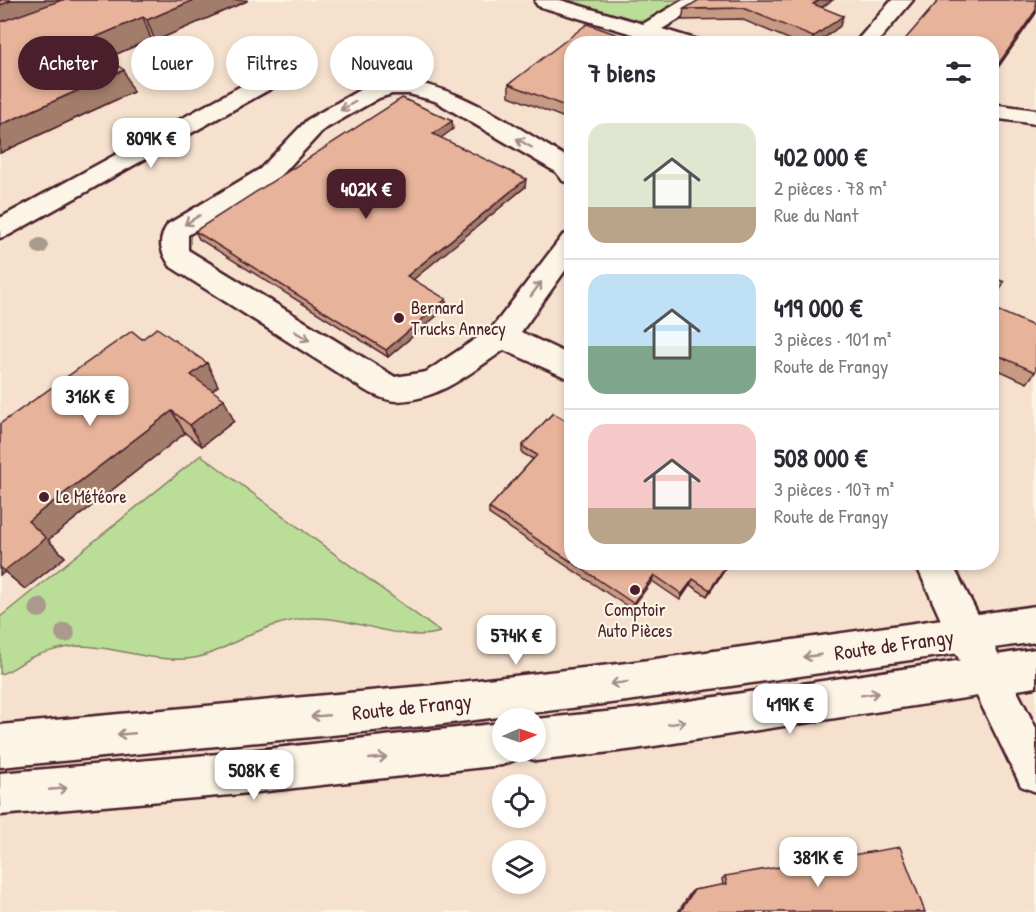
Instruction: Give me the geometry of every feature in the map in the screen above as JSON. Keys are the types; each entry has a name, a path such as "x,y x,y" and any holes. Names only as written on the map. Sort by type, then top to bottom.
{"main road":[{"path":"645,31 697,0"},
{"path":"871,36 903,0"},
{"path":"545,2 663,36"},
{"path":"564,166 443,96 410,87 390,87 371,93 315,125 268,174 177,230 171,241 174,251 181,260 377,383 394,389 419,386 437,380 502,336 564,252"},
{"path":"0,229 251,90"},
{"path":"999,112 1036,117"},
{"path":"502,336 564,365"},
{"path":"937,570 986,676 1036,771"},
{"name":"Route de Frangy","path":"0,746 435,705 639,680 1036,624"},
{"path":"546,739 635,729 1036,668"},
{"path":"0,795 230,774 492,745"}],"shaded area":[{"path":"0,0 1036,0 1036,912 0,912"}],"green space":[{"path":"561,0 686,0 654,19 636,21"},
{"path":"201,455 440,632 410,635 343,621 310,618 271,626 215,652 194,658 166,659 95,647 75,646 32,657 0,674 0,617"}],"building":[{"path":"0,0 13,0 0,5"},
{"path":"62,0 194,0 147,20 143,17 98,36 18,36 18,90 79,90 0,125 0,22"},
{"path":"699,0 820,0 813,4 843,16 814,36 811,36 743,8 684,9"},
{"path":"939,0 1036,0 1036,10 999,63 999,36 908,36"},
{"path":"587,24 621,36 571,36"},
{"path":"564,42 564,106 509,84"},
{"path":"402,98 452,121 433,134 526,179 407,276 446,299 386,350 195,231"},
{"path":"999,280 1004,282 999,292"},
{"path":"999,311 1036,327 1035,372 999,356"},
{"name":"Le Météore","path":"157,328 207,363 191,375 224,399 190,425 172,411 28,521 46,538 4,571 0,567 0,424 132,331 142,339"},
{"path":"553,413 564,419 564,557 489,508 537,455 522,446"},
{"path":"584,570 723,570 710,590 693,579 682,594 654,575 633,603"},
{"path":"900,847 925,912 680,912 694,890 727,884 725,876"}],"place":[{"name":"Bernard Trucks Annecy","path":"399,318"},
{"name":"Le Météore","path":"44,497"},
{"name":"Comptoir Auto Pièces","path":"635,590"}]}
